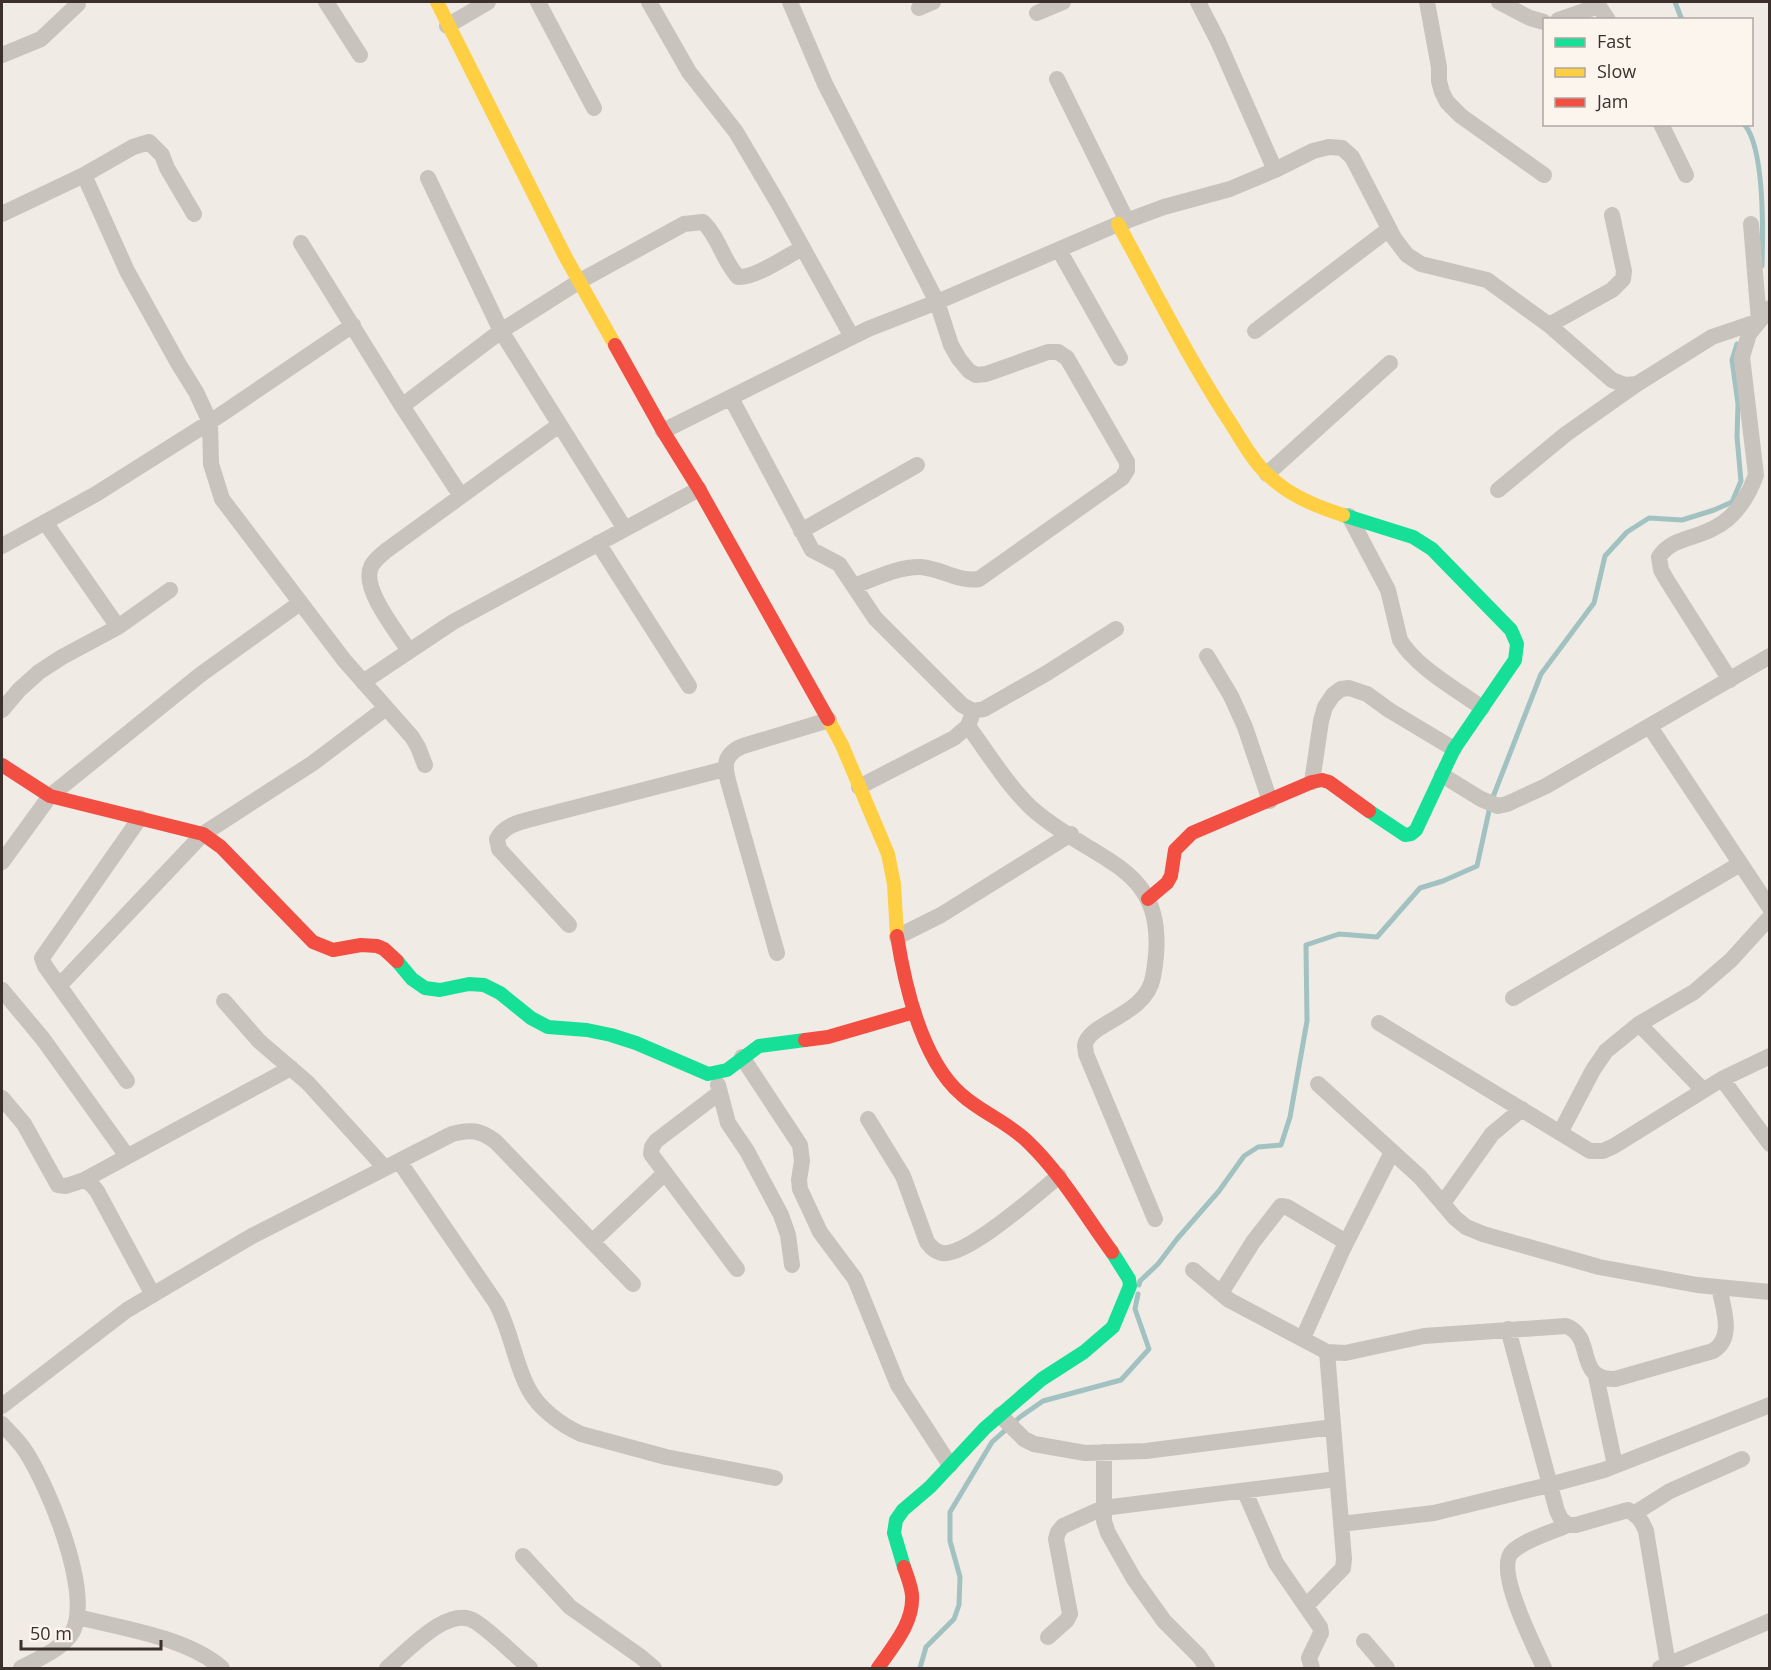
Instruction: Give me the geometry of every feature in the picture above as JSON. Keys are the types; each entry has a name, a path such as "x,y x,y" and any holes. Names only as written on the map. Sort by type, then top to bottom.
{"street":[{"path":"2,56 41,39 78,2"},
{"path":"326,2 360,55"},
{"path":"437,2 447,26 580,281 663,431 699,489 829,720 888,854 893,872 897,937 914,1012 944,1075 970,1104 1015,1130 1059,1176 1129,1279 1130,1286 1113,1327 1084,1352 1042,1379 1003,1418 985,1428 930,1487 903,1510 897,1520 894,1533 912,1593 912,1608 909,1620 878,1668"},
{"path":"447,26 488,2"},
{"path":"538,2 594,108"},
{"path":"649,2 689,72 736,132 852,337"},
{"path":"790,2 825,84 937,302 951,345 959,359 969,371 976,375 986,374 1048,352 1058,352 1067,358 1127,462 1127,470 1122,478 979,579 969,581 919,567 906,568 854,586"},
{"path":"1037,13 1063,2"},
{"path":"1198,2 1218,41 1275,170"},
{"path":"1427,2 1439,81 1447,102 1461,116 1544,175"},
{"path":"1499,2 1530,18 1543,21"},
{"path":"1566,18 1601,9"},
{"path":"1057,79 1122,223 1207,387 1253,457 1267,474 1290,494 1325,509 1413,537 1432,549 1510,630 1517,640 1518,649 1515,660 1454,749 1416,830 1411,834 1405,835 1397,831 1329,782 1322,780 1312,782 1191,833 1175,850 1171,876 1167,883 1148,899"},
{"path":"1662,126 1686,175"},
{"path":"2,214 84,175 133,147 149,142 162,155 167,168 194,214"},
{"path":"663,431 852,337 1122,223 1164,207 1230,189 1313,151 1329,147 1342,148 1353,157 1389,229 1407,255 1421,264 1487,280 1549,325 1612,380 1625,385 1637,384"},
{"path":"84,175 127,271 196,392 210,422 211,464 222,499 363,682 412,737 425,765"},
{"path":"428,178 501,331 625,529"},
{"path":"1549,325 1612,290 1623,279 1624,271 1612,215"},
{"path":"402,406 501,331 580,281 684,224 703,222 710,228 738,277 745,278 803,248"},
{"path":"1730,680 1661,570 1659,557 1665,548 1714,529 1741,505 1750,493 1756,476 1742,357 1749,334 1764,314 1750,224"},
{"path":"1255,331 1389,229"},
{"path":"301,243 461,496"},
{"path":"1059,250 1120,358"},
{"path":"1498,490 1566,434 1637,384 1712,337 1764,314"},
{"path":"2,546 96,494 210,422 353,325"},
{"path":"1267,474 1390,363"},
{"path":"731,398 812,550 839,564 875,618 962,705 1019,794 1035,811 1120,866 1148,899 1155,918 1157,950 1152,985 1147,995 1136,1006 1095,1032 1085,1045 1086,1054 1155,1220"},
{"path":"409,651 375,598 369,581 370,568 387,550 559,425"},
{"path":"801,531 917,465"},
{"path":"363,682 453,622 699,489"},
{"path":"1349,516 1388,590 1400,640 1404,646 1428,668 1482,708"},
{"path":"45,522 118,627"},
{"path":"598,543 689,686"},
{"path":"2,710 39,672 118,627 170,590"},
{"path":"2,862 50,796 200,675 300,603"},
{"path":"860,787 962,734 970,719 984,709 1047,673 1116,629"},
{"path":"1207,656 1231,696 1245,727 1270,801"},
{"path":"1442,775 1481,799 1498,806 1506,804 1546,786 1770,657"},
{"path":"1312,782 1325,707 1333,695 1341,689 1349,688 1366,694 1454,749"},
{"path":"59,986 203,834 313,763 386,708"},
{"path":"777,953 725,769 727,757 733,750 829,720"},
{"path":"1650,727 1770,908"},
{"path":"2,765 50,796 203,834 221,847 313,942 326,951 340,951 371,944 381,947 426,988 483,984 492,988 536,1022 551,1028 587,1030 612,1035 654,1049 699,1071 716,1075 724,1072 759,1046 828,1037 914,1012"},
{"path":"569,925 499,849 497,839 500,832 511,825 535,818 725,769"},
{"path":"127,1081 45,966 42,958 140,818"},
{"path":"897,937 941,915 1071,834"},
{"path":"1513,998 1740,864"},
{"path":"1560,1133 1593,1070 1606,1051 1639,1024 1694,992 1731,960 1770,917"},
{"path":"2,990 44,1039 127,1156"},
{"path":"224,1001 259,1041 308,1083 392,1165 496,1303 505,1320 528,1389 552,1415 568,1428 581,1434 666,1457 775,1478"},
{"path":"1379,1023 1590,1151 1603,1151 1614,1146 1722,1079 1770,1056"},
{"path":"1639,1024 1703,1090"},
{"path":"742,1057 800,1145 802,1152 800,1189 820,1232 828,1246 855,1279 898,1385 950,1465"},
{"path":"2,1098 24,1124 58,1185 66,1186 84,1180 291,1068"},
{"path":"716,1075 728,1123 747,1151 781,1215 788,1235 792,1266"},
{"path":"1722,1079 1770,1144"},
{"path":"1318,1084 1420,1177 1455,1218 1466,1227 1599,1267 1770,1293"},
{"path":"719,1093 656,1141 652,1146 651,1154 737,1269"},
{"path":"1443,1203 1492,1134 1522,1109"},
{"path":"868,1119 903,1176 927,1242 934,1250 944,1253 973,1242 1001,1223 1059,1176"},
{"path":"2,1406 127,1310 252,1236 464,1130 484,1133 495,1141 633,1284"},
{"path":"1303,1338 1346,1242 1392,1152"},
{"path":"592,1242 665,1173"},
{"path":"84,1180 91,1184 107,1208 153,1295"},
{"path":"1221,1293 1269,1219 1281,1206 1287,1207 1346,1242"},
{"path":"1193,1270 1221,1293 1251,1312 1327,1352 1345,1353 1424,1336 1508,1329 1566,1326 1573,1328 1579,1335 1591,1369 1596,1376 1615,1465"},
{"path":"1596,1376 1615,1379 1713,1351 1721,1346 1725,1340 1726,1321 1719,1287"},
{"path":"1508,1329 1549,1485 1561,1519 1568,1525"},
{"path":"1306,1606 1343,1568 1344,1559 1327,1352"},
{"path":"1341,1524 1434,1513 1549,1485 1615,1465 1770,1405"},
{"path":"1003,1418 1024,1439 1045,1447 1085,1453 1146,1451 1333,1427"},
{"path":"2,1424 24,1449 52,1503 74,1571 78,1598 78,1617 72,1633 60,1646 21,1668"},
{"path":"1104,1452 1103,1508 1108,1533 1134,1580 1164,1622 1200,1656 1207,1668"},
{"path":"1635,1514 1670,1491 1742,1459"},
{"path":"1048,1637 1067,1620 1070,1614 1056,1539 1063,1526 1072,1521 1103,1508 1337,1479"},
{"path":"1245,1492 1276,1563 1317,1621 1321,1633 1309,1658 1312,1668"},
{"path":"1544,1668 1509,1586 1508,1558 1512,1551 1521,1546 1568,1525 1576,1525 1618,1512 1628,1510 1635,1514 1646,1531 1664,1666 1770,1621"},
{"path":"523,1556 570,1607 654,1668"},
{"path":"78,1617 187,1646 222,1668"},
{"path":"387,1668 437,1626 452,1618 463,1617 475,1621 530,1668"},
{"path":"1364,1641 1387,1668"}],"waterway":[{"path":"1675,2 1681,18"},
{"path":"1745,126 1756,152 1759,171 1762,266"},
{"path":"1139,1285 1140,1281 1158,1264 1219,1191 1244,1156 1258,1147 1281,1145 1290,1117 1307,1021 1306,945 1339,934 1377,937 1420,888 1477,866 1491,802 1541,674 1594,603 1605,556 1627,532 1649,518 1682,520 1732,502 1741,481 1737,437 1738,404 1732,360 1737,344"},
{"path":"920,1668 926,1647 954,1619 959,1605 960,1577 950,1541 950,1512 992,1442 1020,1417 1043,1401 1121,1380 1149,1349 1135,1309 1138,1294"}],"traffic: fast":[{"path":"1343,515 1413,537 1432,549 1511,630 1517,644 1515,660 1454,749 1416,830 1405,835 1369,811"},
{"path":"397,961 412,979 425,988 440,990 469,984 484,985 500,993 531,1018 548,1027 587,1030 611,1035 636,1043 708,1074 727,1070 759,1046 805,1040"},
{"path":"904,1567 894,1533 896,1520 903,1510 930,1487 985,1428 1042,1379 1084,1352 1113,1327 1130,1286 1129,1279 1112,1252"}],"traffic: slow":[{"path":"437,2 565,256 615,345"},
{"path":"1118,224 1199,371 1256,462 1275,481 1293,494 1312,504 1343,515"},
{"path":"828,719 842,745 888,854 894,884 897,936"}],"traffic: jam":[{"path":"615,345 828,719"},
{"path":"2,765 50,796 203,834 221,847 313,942 333,950 361,945 377,946 397,961"},
{"path":"1148,899 1167,883 1171,876 1175,850 1192,833 1312,782 1322,780 1329,782 1369,811"},
{"path":"897,936 905,977 918,1022 936,1063 962,1095 1004,1123 1041,1155 1112,1252"},
{"path":"805,1040 828,1037 914,1012"},
{"path":"878,1668 896,1643 910,1615 912,1595 904,1567"}]}
